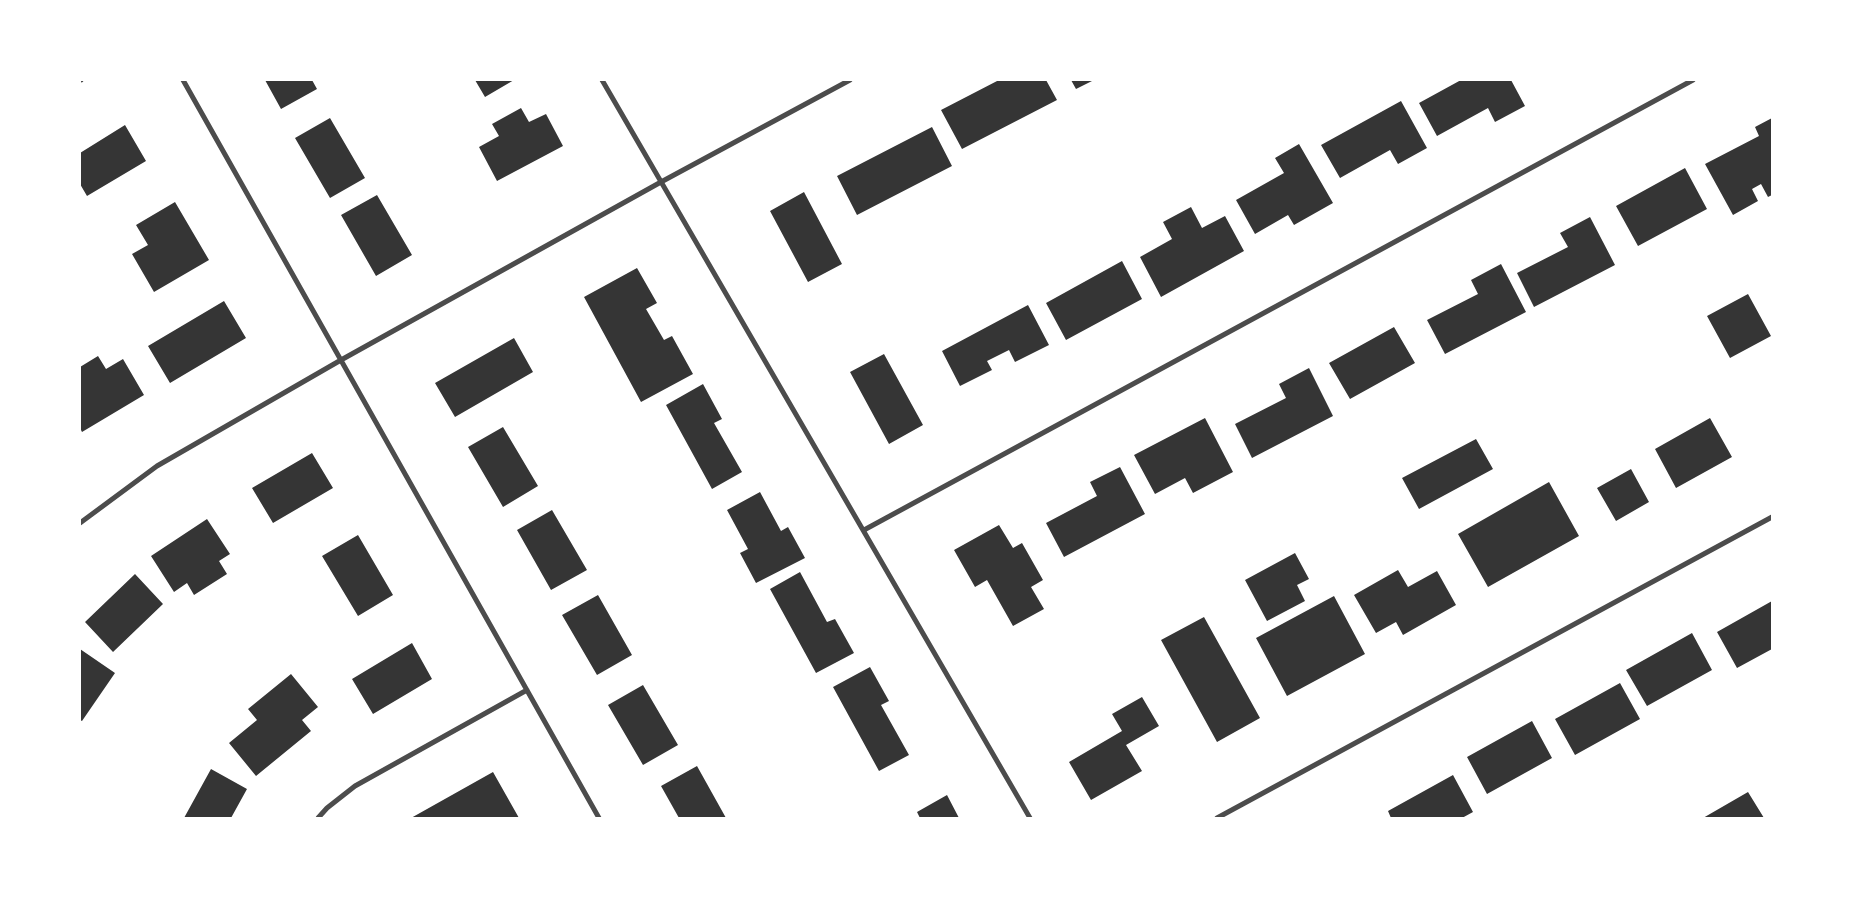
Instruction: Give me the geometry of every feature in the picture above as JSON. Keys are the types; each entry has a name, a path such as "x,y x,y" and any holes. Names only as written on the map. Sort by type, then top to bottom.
{"street":[{"path":"183,80 599,818"},
{"path":"602,80 1030,818"},
{"path":"80,523 157,466 341,360 661,182 850,80"},
{"path":"864,530 1693,80"},
{"path":"1217,818 1772,517"},
{"path":"318,818 327,808 355,786 527,690"}],"building":[{"path":"265,80 312,80 317,89 281,109"},
{"path":"475,80 514,80 485,97"},
{"path":"999,80 1046,80 1057,100 962,149 941,110"},
{"path":"1071,80 1094,80 1076,89"},
{"path":"1461,80 1511,80 1525,106 1495,122 1488,108 1437,136 1419,103"},
{"path":"1401,101 1427,148 1398,164 1390,150 1340,178 1321,145"},
{"path":"521,108 529,122 546,114 563,146 497,181 479,147 499,136 492,124"},
{"path":"330,118 365,178 330,198 295,138"},
{"path":"1772,118 1772,195 1768,197 1761,184 1752,189 1758,201 1733,215 1705,164 1759,136 1755,127"},
{"path":"125,125 146,161 87,196 80,184 80,153"},
{"path":"932,127 952,166 857,215 837,176"},
{"path":"1299,144 1333,203 1294,225 1288,215 1255,234 1236,200 1284,173 1275,158"},
{"path":"1685,168 1707,209 1638,246 1616,206"},
{"path":"804,192 842,264 808,282 770,211"},
{"path":"377,195 412,255 376,276 341,215"},
{"path":"175,202 209,260 154,292 132,254 148,245 136,225"},
{"path":"1191,207 1202,228 1225,216 1244,251 1161,297 1140,257 1172,239 1163,222"},
{"path":"1590,217 1615,265 1534,307 1517,273 1568,247 1560,233"},
{"path":"1122,261 1142,299 1066,340 1046,303"},
{"path":"1501,264 1526,312 1445,354 1427,320 1478,294 1471,280"},
{"path":"637,268 657,303 646,309 664,340 672,336 693,374 641,402 584,297"},
{"path":"1748,294 1771,336 1730,358 1707,316"},
{"path":"224,301 246,338 170,383 148,346"},
{"path":"1028,305 1049,345 1015,362 1009,350 987,361 992,370 960,386 942,351"},
{"path":"1394,327 1415,363 1350,399 1329,363"},
{"path":"514,338 533,372 455,417 435,383"},
{"path":"884,354 923,425 889,444 850,372"},
{"path":"98,356 106,369 123,359 144,395 82,432 80,428 80,367"},
{"path":"1309,368 1333,416 1252,458 1235,424 1286,398 1279,384"},
{"path":"703,384 722,419 714,423 742,472 712,489 666,405"},
{"path":"1205,418 1233,472 1193,493 1185,478 1155,494 1134,455"},
{"path":"1710,418 1732,457 1676,488 1655,449"},
{"path":"503,427 538,486 503,507 468,447"},
{"path":"1476,439 1493,469 1419,509 1402,478"},
{"path":"312,453 333,488 273,523 252,488"},
{"path":"1120,467 1145,514 1064,557 1046,523 1097,496 1090,482"},
{"path":"1631,469 1649,502 1616,521 1597,488"},
{"path":"1549,482 1579,536 1488,587 1458,534"},
{"path":"760,492 781,531 788,527 805,558 756,583 740,553 748,549 727,510"},
{"path":"552,510 587,570 551,590 517,530"},
{"path":"207,519 230,554 219,561 227,574 194,595 187,583 174,592 151,556"},
{"path":"999,525 1013,548 1022,543 1043,580 1031,587 1044,609 1013,626 987,580 975,587 954,550"},
{"path":"358,535 393,595 358,616 322,556"},
{"path":"1295,553 1309,579 1297,585 1305,601 1267,621 1245,580"},
{"path":"1398,570 1408,587 1437,571 1456,605 1403,635 1396,622 1376,633 1354,595"},
{"path":"800,572 827,622 835,619 854,653 816,673 770,589"},
{"path":"135,574 163,604 113,652 85,622"},
{"path":"598,595 632,655 597,675 562,615"},
{"path":"1334,596 1365,654 1287,696 1256,638"},
{"path":"1772,601 1772,649 1737,668 1717,632"},
{"path":"1204,617 1260,718 1217,742 1161,640"},
{"path":"1692,633 1712,670 1647,706 1626,670"},
{"path":"412,643 432,679 373,714 352,679"},
{"path":"80,649 115,673 82,721 80,720"},
{"path":"870,667 889,701 881,705 909,755 879,771 833,687"},
{"path":"291,674 318,707 302,720 311,731 256,776 229,743 257,720 248,709"},
{"path":"1620,683 1640,719 1575,755 1555,719"},
{"path":"643,685 678,745 643,765 608,705"},
{"path":"1142,697 1159,726 1126,745 1142,771 1091,800 1069,762 1122,731 1112,714"},
{"path":"1532,721 1552,758 1487,794 1467,757"},
{"path":"697,766 726,818 679,818 661,786"},
{"path":"211,769 247,789 231,818 184,818"},
{"path":"493,772 519,818 411,818"},
{"path":"1453,775 1473,812 1462,818 1391,818 1388,811"},
{"path":"1748,792 1764,818 1703,818"},
{"path":"947,795 959,818 920,818 917,812"}]}
